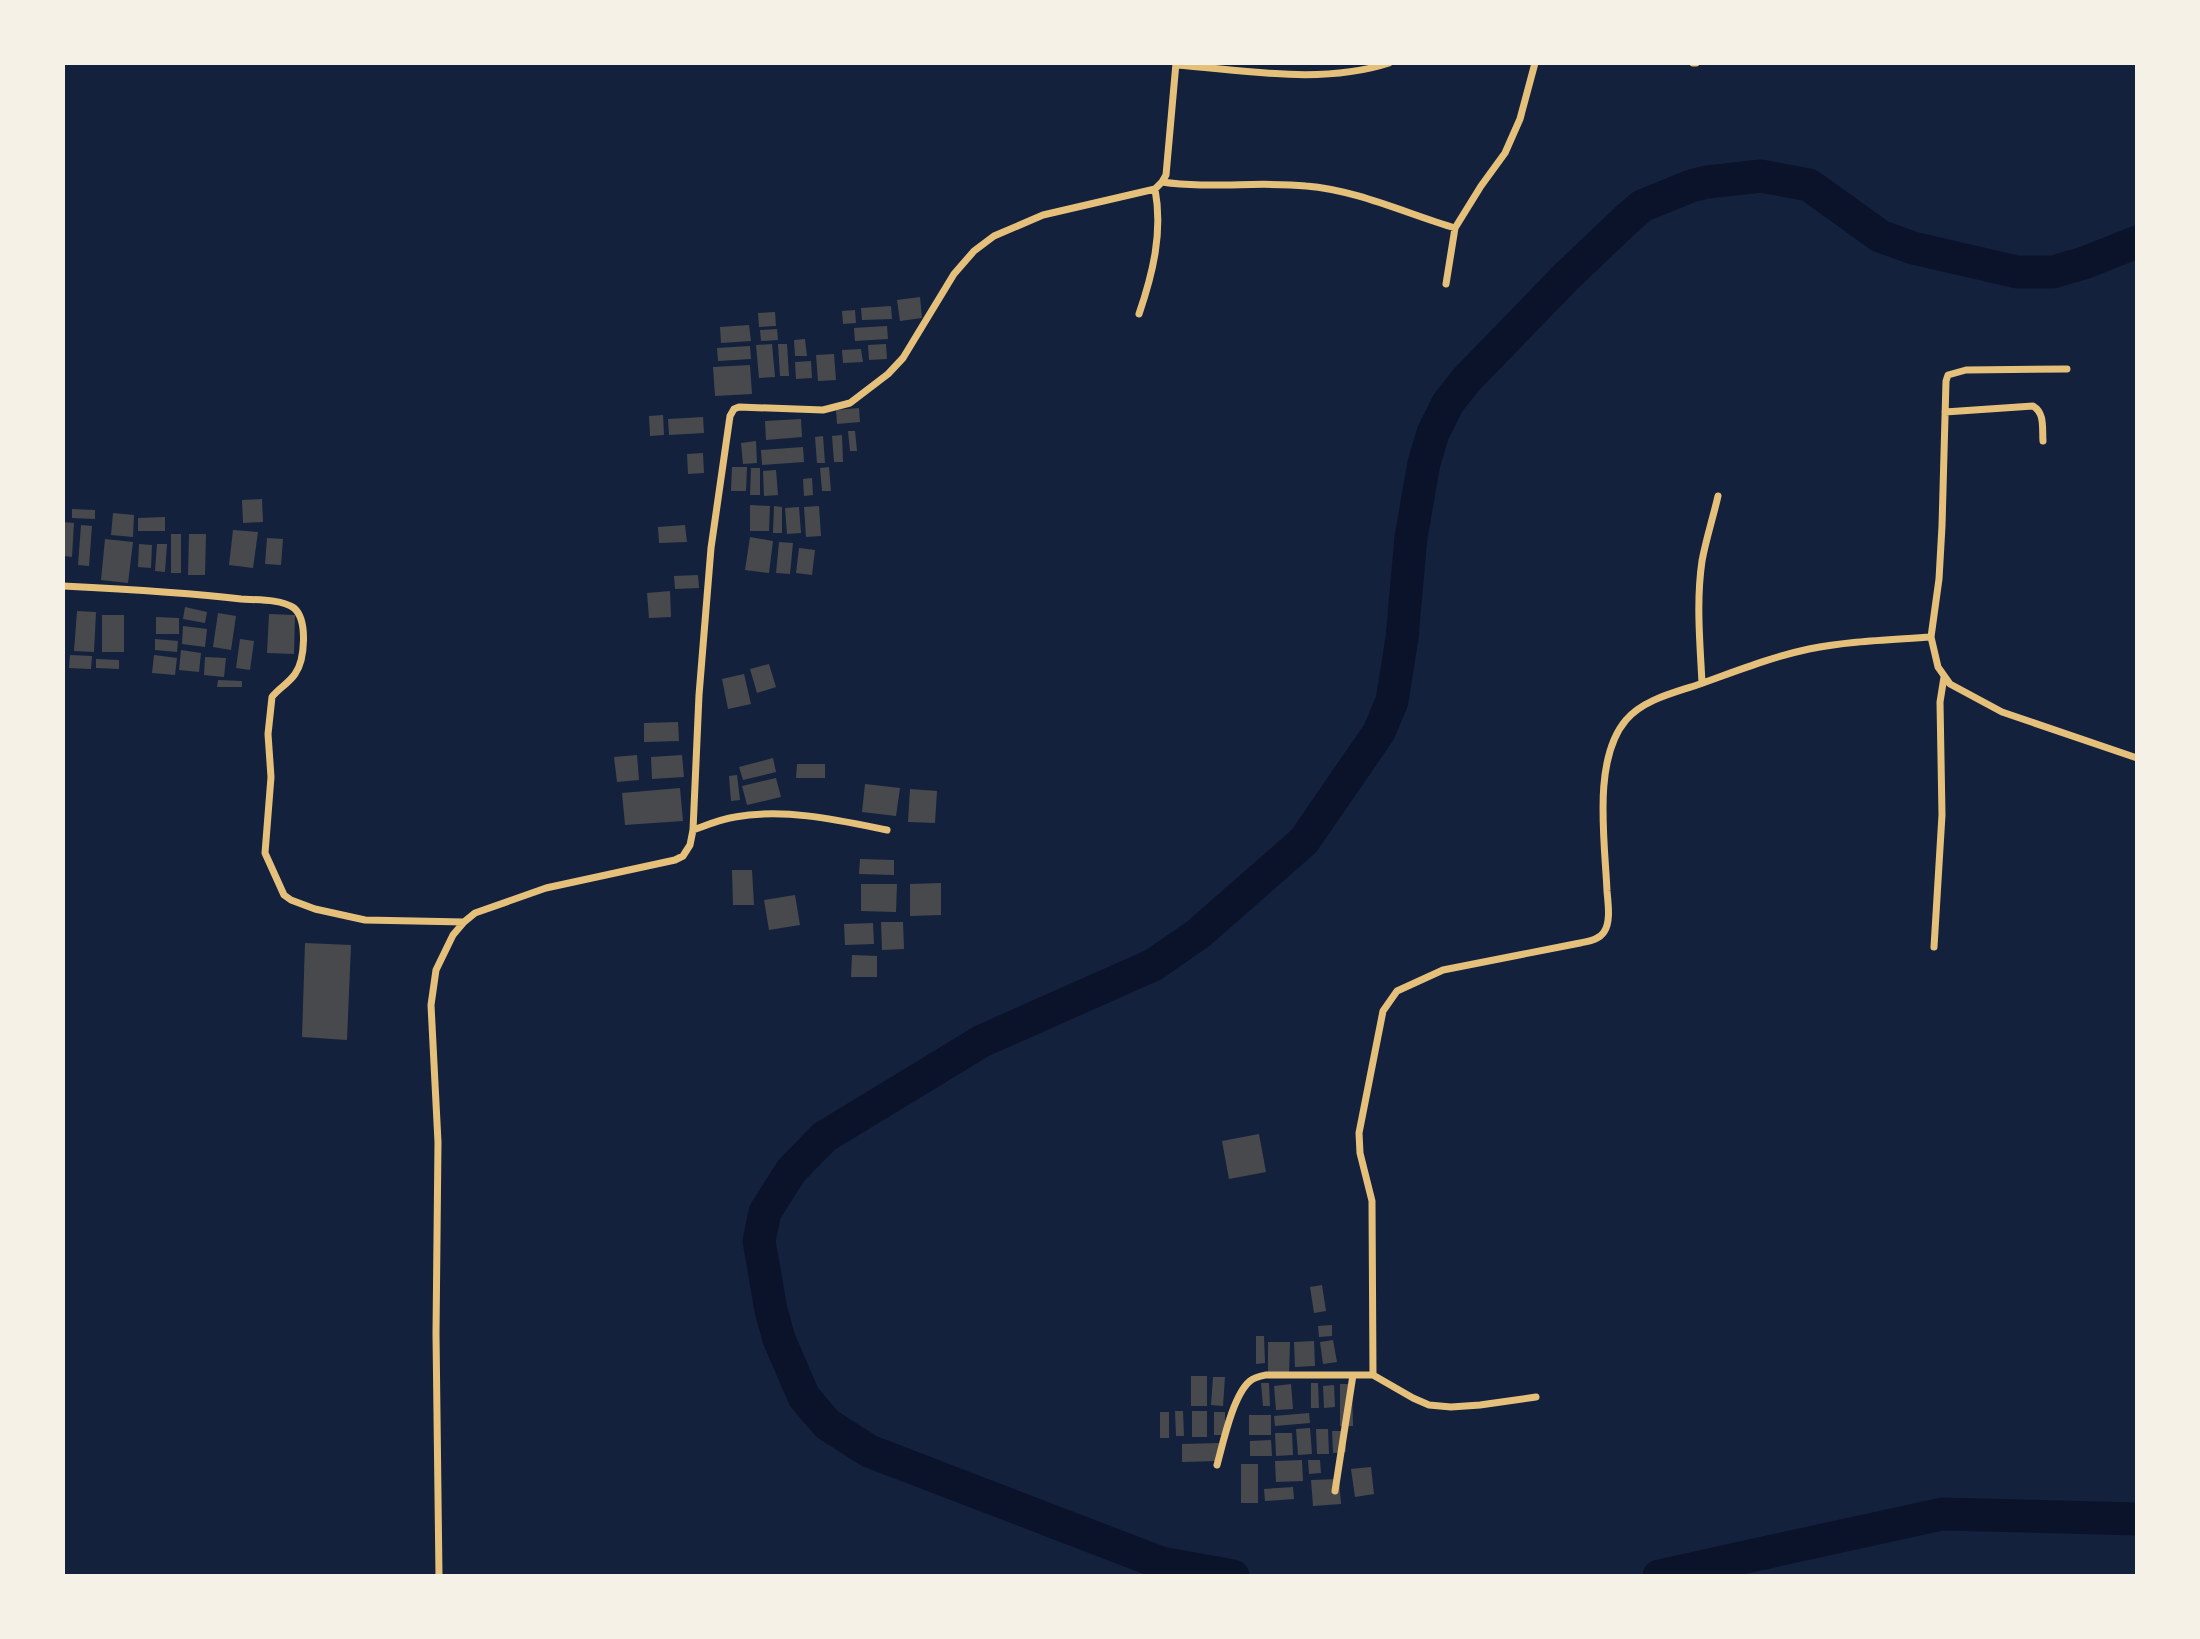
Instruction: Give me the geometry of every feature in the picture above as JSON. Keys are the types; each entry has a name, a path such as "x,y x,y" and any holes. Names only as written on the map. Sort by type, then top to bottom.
{"street":[{"path":"439,1576 436,1334 439,1142 431,1005 436,971 445,948 464,922 475,913 524,894 675,860 683,856 690,845 694,830 699,695 711,548 727,425 734,409 823,410 850,403 888,374 903,358 954,274 974,251 995,236 1043,215 1155,188 1166,175 1176,64 1318,73 1389,63"},
{"path":"1446,284 1455,228 1505,153 1520,119 1535,63"},
{"path":"1162,182 1189,186 1305,186 1335,190 1455,228"},
{"path":"1139,314 1156,253 1159,222 1155,188"},
{"path":"2067,369 1953,372 1948,375 1941,552 1931,638 1938,667 1944,677 1966,695 2001,712 2137,758"},
{"path":"1945,412 2033,406 2042,416 2043,441"},
{"path":"1702,683 1698,610 1700,582 1718,496"},
{"path":"63,586 193,594 278,603 292,607 300,615 302,661 294,677 272,696 268,734 272,763 265,853 279,887 291,900 349,917 464,922"},
{"path":"1373,1375 1372,1201 1360,1153 1359,1133 1383,1012 1397,991 1443,971 1580,943 1601,936 1606,930 1608,906 1604,785 1615,739 1628,718 1644,705 1808,649 1850,642 1931,638"},
{"path":"1934,947 1941,815 1940,702 1944,677"},
{"path":"694,830 733,817 784,815 843,821 887,830"},
{"path":"1335,1491 1353,1375"},
{"path":"1217,1465 1231,1415 1249,1382 1256,1377 1373,1375 1400,1392 1429,1405 1451,1407 1536,1397"}],"building":[{"path":"920,297 922,318 900,321 897,300"},
{"path":"891,306 892,319 862,320 861,308"},
{"path":"855,310 856,323 843,324 842,311"},
{"path":"775,312 776,326 759,327 758,313"},
{"path":"749,325 751,341 721,343 720,327"},
{"path":"887,326 888,339 855,341 854,328"},
{"path":"777,329 778,340 761,341 760,330"},
{"path":"805,339 807,356 795,356 794,340"},
{"path":"772,344 775,377 759,378 756,345"},
{"path":"778,344 787,344 789,376 780,376"},
{"path":"886,344 887,359 869,360 868,345"},
{"path":"750,346 751,359 718,361 717,348"},
{"path":"861,349 863,362 843,363 842,350"},
{"path":"834,354 836,380 818,381 816,355"},
{"path":"811,361 812,378 796,379 795,362"},
{"path":"750,365 752,394 715,396 713,367"},
{"path":"859,408 860,422 837,424 836,410"},
{"path":"663,415 664,435 650,436 649,416"},
{"path":"703,417 704,433 669,435 668,419"},
{"path":"801,419 802,437 766,440 765,421"},
{"path":"848,431 855,431 857,451 850,451"},
{"path":"842,435 843,462 834,462 832,436"},
{"path":"823,436 825,463 817,463 815,437"},
{"path":"756,441 757,463 743,464 741,443"},
{"path":"803,447 804,462 762,465 761,450"},
{"path":"703,453 704,473 688,474 687,454"},
{"path":"732,467 747,467 746,491 731,491"},
{"path":"829,467 831,491 822,491 820,468"},
{"path":"751,468 760,468 760,495 750,495"},
{"path":"776,470 778,495 764,496 763,471"},
{"path":"812,478 813,495 804,496 803,479"},
{"path":"262,499 263,522 243,523 242,500"},
{"path":"750,505 770,506 769,531 750,531"},
{"path":"774,506 782,507 782,533 773,533"},
{"path":"819,506 821,536 806,537 804,507"},
{"path":"799,507 801,533 787,534 785,508"},
{"path":"72,509 95,510 95,519 72,518"},
{"path":"113,513 134,515 133,537 111,535"},
{"path":"165,517 165,531 138,531 138,518"},
{"path":"63,522 74,523 72,557 63,556"},
{"path":"81,525 92,526 89,566 78,565"},
{"path":"685,525 687,542 659,543 658,527"},
{"path":"233,530 258,532 253,568 229,565"},
{"path":"171,534 181,534 181,573 171,573"},
{"path":"189,534 206,534 205,575 188,575"},
{"path":"750,537 773,541 769,573 745,570"},
{"path":"267,538 283,539 281,565 265,564"},
{"path":"105,539 133,542 128,583 101,580"},
{"path":"779,542 793,543 790,574 776,573"},
{"path":"139,544 152,545 151,568 138,567"},
{"path":"157,544 167,544 165,572 155,571"},
{"path":"799,548 815,550 812,575 796,573"},
{"path":"698,575 699,588 675,589 674,576"},
{"path":"670,591 671,617 649,618 647,593"},
{"path":"185,607 207,612 205,623 183,619"},
{"path":"77,611 96,612 94,652 74,651"},
{"path":"218,613 236,616 231,650 213,647"},
{"path":"269,614 295,615 294,654 267,653"},
{"path":"102,615 124,615 124,652 102,652"},
{"path":"156,617 179,618 179,634 156,634"},
{"path":"183,626 207,629 205,647 182,644"},
{"path":"155,639 178,641 177,652 155,650"},
{"path":"240,639 254,641 250,670 236,668"},
{"path":"181,650 201,653 199,672 179,670"},
{"path":"70,655 92,656 91,669 69,668"},
{"path":"154,655 177,658 175,675 152,673"},
{"path":"205,657 226,658 224,677 204,675"},
{"path":"96,659 119,660 119,669 96,668"},
{"path":"769,664 776,687 757,693 750,669"},
{"path":"744,674 751,704 728,709 722,679"},
{"path":"218,680 242,681 242,687 217,687"},
{"path":"678,722 679,741 644,742 644,723"},
{"path":"637,755 639,780 617,782 614,757"},
{"path":"682,755 684,777 652,779 651,757"},
{"path":"773,758 776,772 743,780 739,767"},
{"path":"797,764 825,764 825,778 796,778"},
{"path":"737,775 740,800 731,801 729,776"},
{"path":"776,778 781,797 747,805 742,786"},
{"path":"865,784 900,788 896,816 862,812"},
{"path":"680,788 683,821 625,825 622,793"},
{"path":"910,789 937,791 935,823 908,822"},
{"path":"860,859 894,860 894,875 859,874"},
{"path":"732,870 752,870 754,905 733,905"},
{"path":"941,883 941,915 910,916 910,884"},
{"path":"861,884 897,884 896,912 861,911"},
{"path":"795,895 800,925 769,930 764,900"},
{"path":"881,922 903,922 904,949 882,950"},
{"path":"873,923 874,944 845,945 844,924"},
{"path":"305,943 351,945 347,1040 302,1037"},
{"path":"852,955 877,956 877,977 851,977"},
{"path":"1259,1134 1266,1172 1229,1179 1222,1141"},
{"path":"1322,1285 1326,1311 1314,1313 1310,1287"},
{"path":"1332,1325 1332,1336 1319,1337 1318,1326"},
{"path":"1256,1336 1264,1336 1265,1363 1256,1364"},
{"path":"1333,1340 1337,1362 1323,1364 1320,1342"},
{"path":"1314,1341 1315,1366 1295,1367 1294,1342"},
{"path":"1268,1342 1290,1342 1289,1375 1268,1375"},
{"path":"1191,1376 1207,1376 1207,1406 1191,1406"},
{"path":"1213,1377 1225,1377 1223,1406 1211,1405"},
{"path":"1261,1383 1269,1383 1270,1406 1263,1406"},
{"path":"1311,1383 1318,1383 1319,1408 1311,1408"},
{"path":"1291,1384 1293,1409 1276,1410 1274,1386"},
{"path":"1340,1384 1352,1384 1353,1426 1340,1426"},
{"path":"1334,1385 1335,1407 1324,1408 1323,1386"},
{"path":"1175,1411 1183,1411 1184,1436 1176,1436"},
{"path":"1192,1411 1207,1411 1207,1437 1192,1437"},
{"path":"1160,1412 1169,1412 1169,1438 1160,1438"},
{"path":"1214,1412 1225,1412 1225,1435 1214,1435"},
{"path":"1309,1413 1310,1423 1275,1426 1274,1416"},
{"path":"1249,1415 1271,1415 1271,1435 1249,1435"},
{"path":"1310,1428 1312,1454 1298,1455 1296,1429"},
{"path":"1316,1429 1328,1429 1329,1454 1317,1454"},
{"path":"1332,1431 1345,1431 1346,1452 1333,1453"},
{"path":"1275,1433 1292,1433 1293,1455 1276,1456"},
{"path":"1271,1440 1272,1456 1250,1456 1250,1441"},
{"path":"1219,1443 1220,1461 1182,1462 1182,1444"},
{"path":"1302,1460 1303,1481 1276,1482 1275,1461"},
{"path":"1308,1460 1320,1460 1321,1473 1309,1474"},
{"path":"1241,1464 1258,1464 1258,1503 1241,1503"},
{"path":"1371,1467 1374,1494 1355,1497 1351,1469"},
{"path":"1339,1479 1341,1504 1313,1506 1311,1480"},
{"path":"1293,1487 1294,1499 1265,1501 1264,1489"}],"waterway":[{"path":"1233,1576 1161,1563 869,1451 827,1424 804,1397 779,1339 759,1241 765,1212 791,1171 824,1137 982,1041 1153,965 1198,934 1304,841 1379,732 1392,701 1402,638 1411,537 1424,463 1433,433 1448,403 1467,379 1567,276 1642,206 1691,186 1761,176 1809,185 1880,236 1913,248 2017,272 2053,272 2137,242"},
{"path":"1659,1576 1942,1514 2137,1519"}]}
